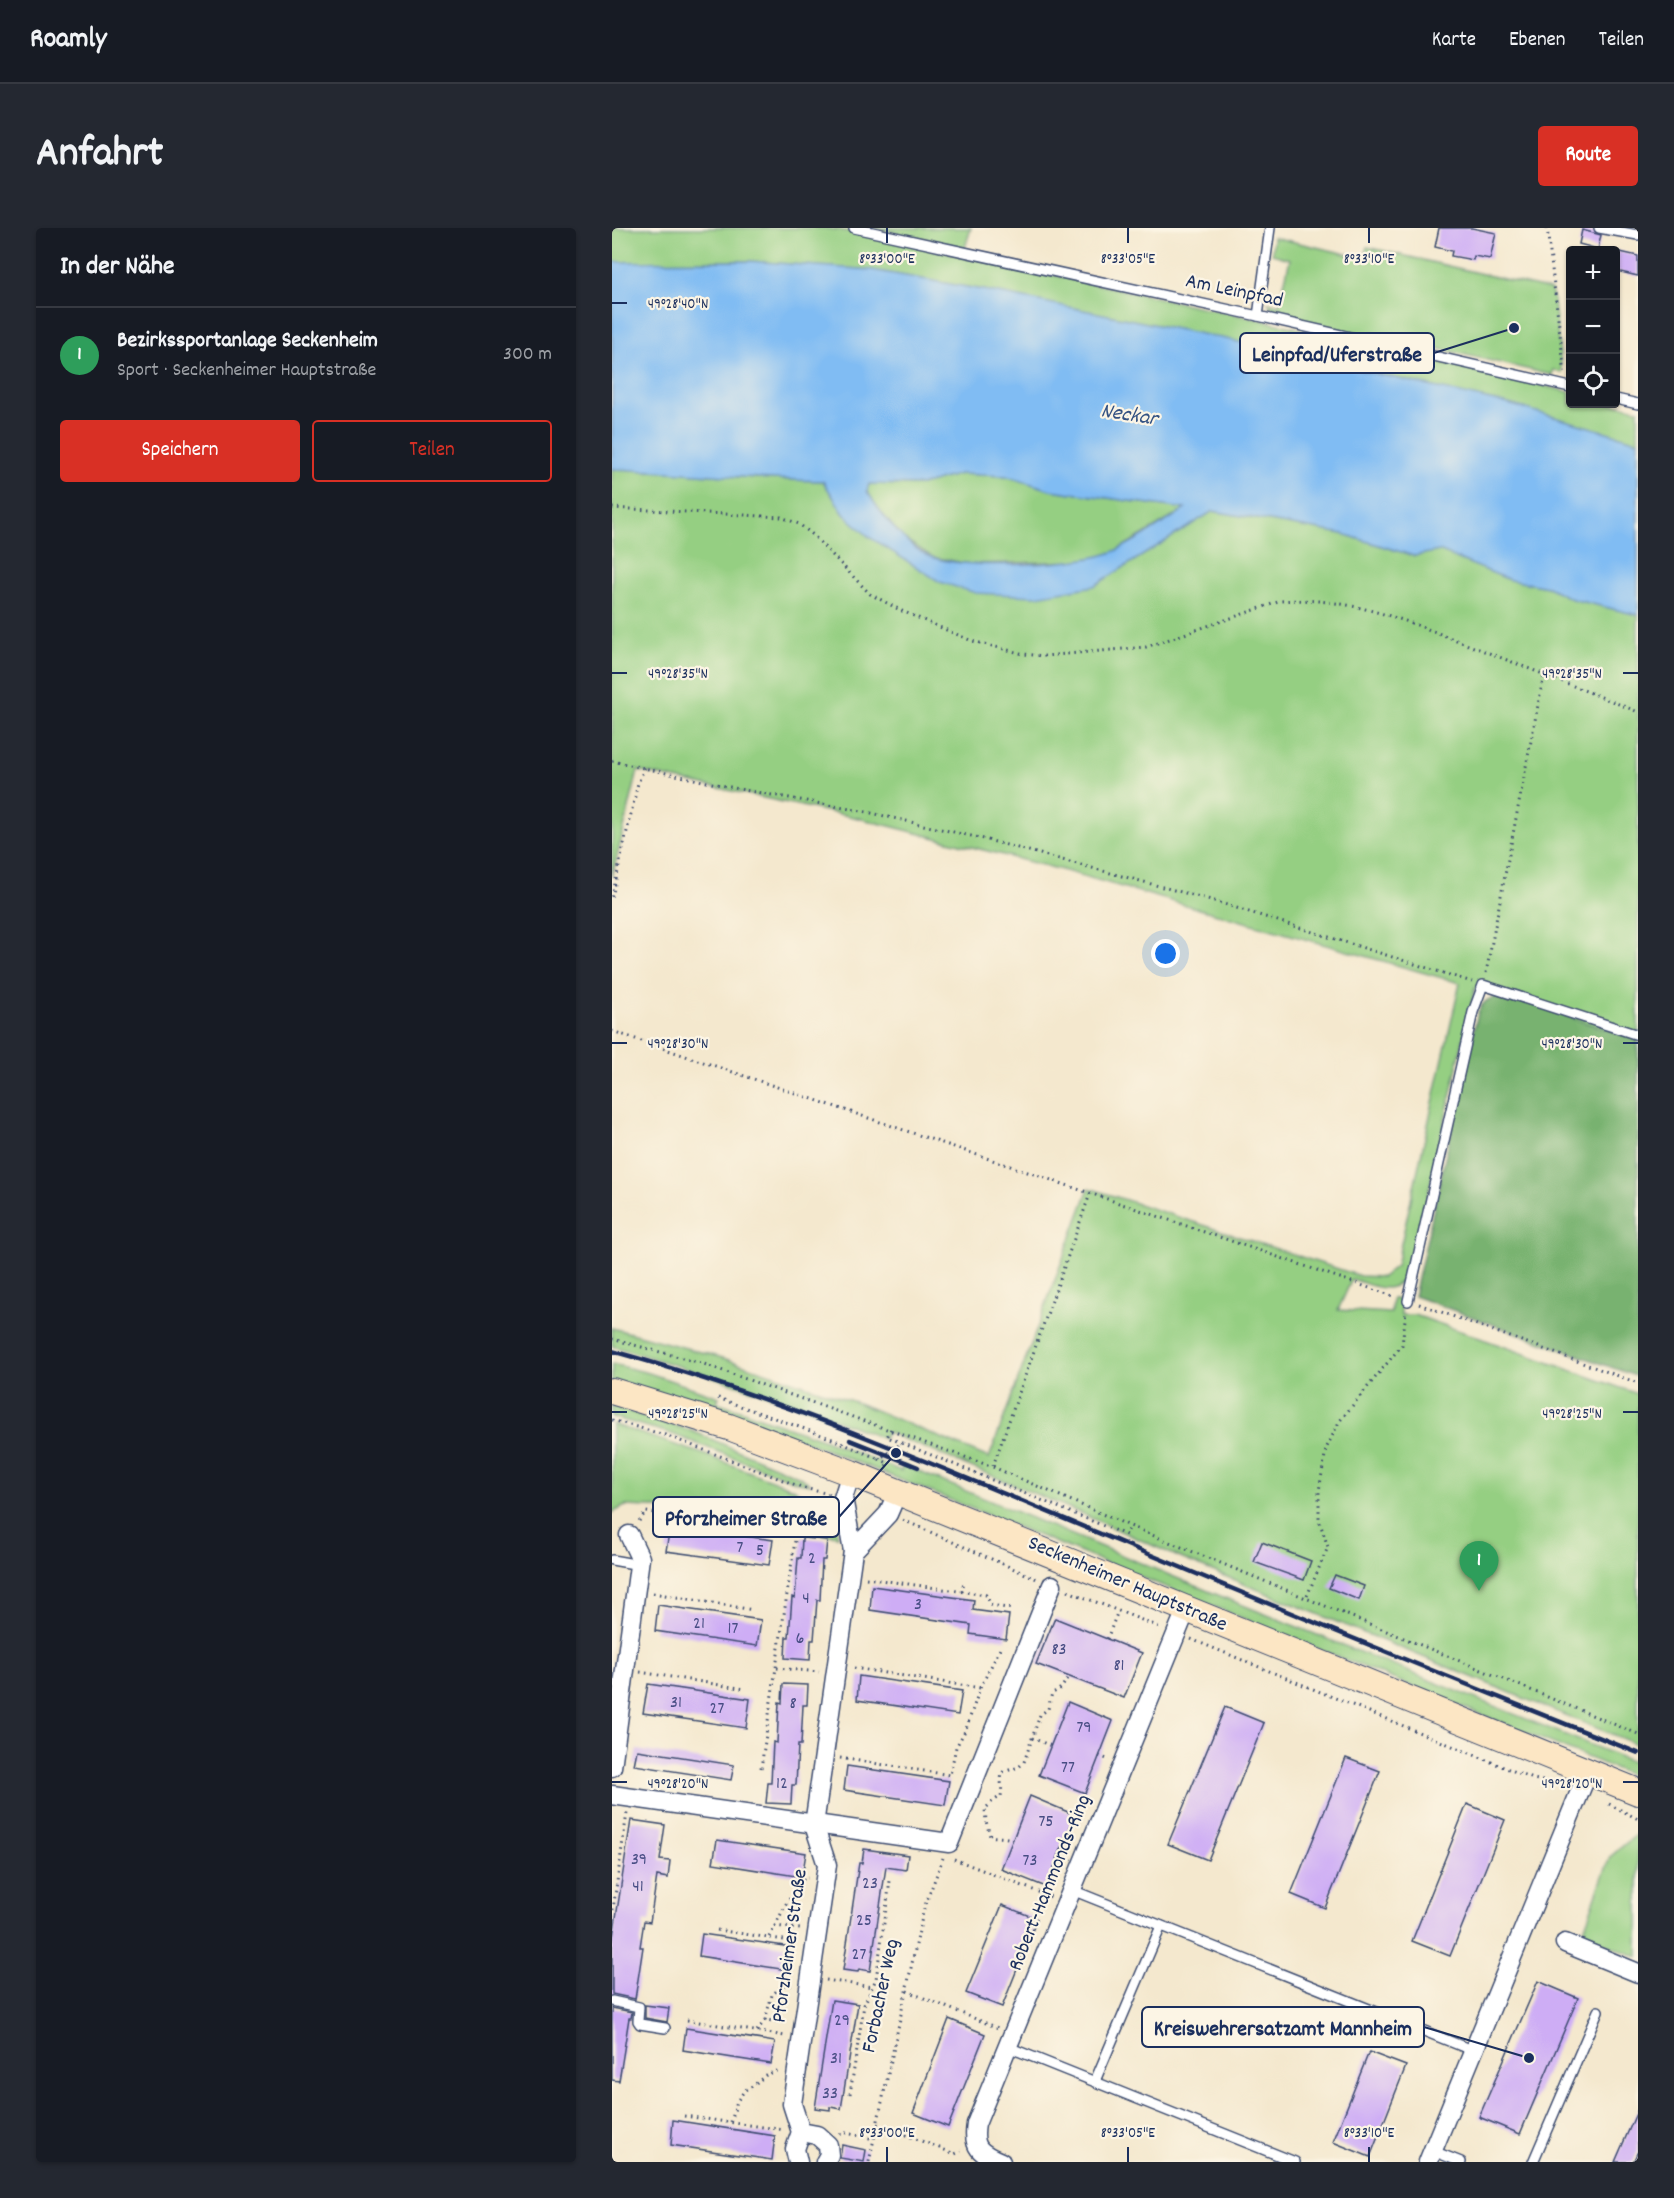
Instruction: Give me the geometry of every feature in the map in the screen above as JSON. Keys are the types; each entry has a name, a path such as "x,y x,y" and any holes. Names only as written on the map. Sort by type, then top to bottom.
{"main road":[{"name":"Seckenheimer Hauptstraße","path":"612,1391 729,1426 852,1473 893,1503 1186,1610 1585,1781 1638,1792"}],"street":[{"path":"843,1498 852,1473"},
{"name":"Pforzheimer Straße","path":"798,2162 795,2149 801,2132 792,2104 827,1865 814,1825 850,1576 852,1545 843,1498"},
{"path":"852,1545 893,1503"},
{"path":"612,1767 640,1564 640,1558 629,1535"},
{"path":"621,1796 949,1843 1052,1585"},
{"name":"Robert-Hammonds-Ring","path":"976,2143 976,2124 1186,1610"},
{"path":"1431,2156 1585,1781"},
{"path":"1565,1944 1638,1972"},
{"path":"801,2132 817,2136 826,2153"},
{"path":"976,2143 982,2152 1001,2162"}],"lane":[{"name":"Am Leinpfad","path":"854,228 1566,386"},
{"path":"1258,316 1270,228"},
{"path":"1599,228 1638,235"},
{"path":"1620,400 1638,404"},
{"path":"1408,1301 1473,1012 1483,985 1638,1035"},
{"path":"612,1560 640,1564"},
{"path":"1069,1897 1161,1926 1474,2050"},
{"path":"1095,2081 1161,1926"},
{"path":"612,2001 639,2007 638,2021 640,2024 665,2028"},
{"path":"1533,2162 1598,2011"},
{"path":"1011,2041 1095,2081 1294,2162"},
{"path":"1431,2156 1461,2162"}],"path":[{"path":"1547,228 1566,372"},
{"path":"612,508 781,517 799,524 813,535 870,594 972,642 1024,654 1044,656 1146,647 1281,601 1304,599 1356,606 1453,639 1638,712"},
{"path":"612,761 739,789 867,812 984,839 1211,900 1483,985 1544,674"},
{"path":"612,897 638,783 645,767"},
{"path":"612,1031 1408,1301 1638,1383"},
{"path":"993,1467 1090,1194"},
{"path":"1306,1596 1328,1547 1319,1520 1319,1491 1326,1449 1339,1422 1402,1345 1408,1301"},
{"path":"612,1339 701,1363 993,1467 1130,1526 1306,1596 1638,1734"},
{"path":"718,1398 879,1458"},
{"path":"612,1420 665,1435 804,1488 843,1498"},
{"path":"891,1429 887,1437 902,1443"},
{"path":"912,1448 1126,1535 1130,1526"},
{"path":"629,1535 646,1512 773,1530 843,1498"},
{"path":"893,1503 1052,1585 1533,1779 1585,1781 1638,1819"},
{"path":"761,1768 796,1534 852,1545"},
{"path":"850,1576 986,1595 991,1605 1011,1609"},
{"path":"962,1592 964,1581"},
{"path":"636,1591 753,1610"},
{"path":"1107,1639 1118,1611"},
{"path":"824,1756 950,1775 956,1747 966,1729 980,1688 1000,1649"},
{"path":"777,1668 836,1670 980,1688"},
{"path":"626,1669 745,1689"},
{"path":"1012,1840 990,1836 985,1812 987,1806 1001,1796 1000,1779 1003,1772 1019,1767 1024,1762 1040,1715 1048,1709 1052,1693 1064,1685 1068,1676"},
{"path":"1032,1738 1051,1746"},
{"path":"612,1916 621,1796"},
{"name":"Forbacher Weg","path":"869,2162 924,1908 944,1855 1069,1897"},
{"path":"769,1938 786,1904 804,1878 824,1880"},
{"path":"850,2094 864,2005 876,1979 890,1881"},
{"path":"775,1926 816,1938"},
{"path":"717,1930 769,1938 816,1938"},
{"path":"756,2031 765,2020 772,1995 778,1988 788,1984 810,1982 872,1987"},
{"path":"906,1990 1011,2041"},
{"path":"687,2020 756,2031 802,2032"},
{"path":"765,2020 802,2032"},
{"path":"731,2122 737,2101 745,2090 766,2074 779,2070 797,2071"},
{"path":"684,2116 801,2132"},
{"path":"877,2124 955,2154 976,2143"},
{"path":"826,2153 843,2132 874,2139"}],"green space":[{"path":"612,228 822,228 854,232 1261,320 1566,391 1566,408 1620,408 1620,405 1638,409 1638,441 1512,405 1226,339 872,270 749,261 612,262"},
{"path":"867,228 971,228 965,248"},
{"path":"1273,237 1364,258 1367,247 1551,290 1562,373 1553,370 1552,375 1372,333 1371,337 1282,317 1274,312 1268,302 1279,305 1290,259 1272,254"},
{"path":"612,469 823,481 844,514 940,582 1094,586 1213,511 1343,534 1414,556 1439,551 1510,580 1548,587 1572,599 1638,615 1638,1040 1475,988 1411,1269 1399,1284 1392,1287 1378,1287 1352,1279 1338,1310 1391,1313 1392,1298 1401,1301 1401,1315 1415,1315 1638,1394 1638,1745 1183,1559 1069,1508 887,1432 884,1439 749,1389 612,1346 612,1328 723,1358 858,1403 989,1458 1089,1188 1360,1276 1382,1277 1396,1266 1460,983 1062,870 858,818 638,771 612,877"},
{"path":"960,474 1006,476 1051,490 1186,509 1114,552 1082,561 970,564 932,557 903,538 879,510 867,491 868,484 921,485"},
{"path":"1506,996 1638,1040 1638,1377 1414,1296 1478,1012 1489,999"},
{"path":"612,1364 649,1373 719,1397 717,1402 825,1440 901,1471 903,1465 1638,1764 1638,1778 822,1448 747,1420 612,1381"},
{"path":"612,1406 692,1431 798,1476 811,1484 798,1482 669,1433 612,1417"},
{"path":"612,1424 703,1454 795,1489 824,1506 832,1518 838,1536 651,1507 625,1506 612,1513"},
{"path":"1638,1833 1638,1957 1582,1935 1610,1857"}],"water":[{"name":"Neckar","path":"749,261 872,270 1226,339 1512,405 1638,441 1638,615 1572,599 1548,587 1510,580 1439,551 1414,556 1343,534 1213,511 1094,586 1036,596 976,593 940,582 869,537 844,514 823,481 612,469 612,262","holes":["960,474 1006,476 1051,490 1185,509 1133,542 1099,556 1052,563 972,564 934,558 914,547 887,520 867,491 869,484 921,485"]}],"building":[{"path":"1439,228 1472,228 1496,233 1490,259 1474,256 1473,260 1451,256 1452,251 1435,247"},
{"path":"1582,230 1601,235 1599,246 1579,244"},
{"path":"1620,252 1638,256 1638,276 1620,272"},
{"path":"670,1526 773,1540 769,1565 666,1551"},
{"path":"802,1538 827,1540 825,1560 822,1560 820,1600 817,1600 810,1660 785,1658 786,1637 789,1637 792,1597 795,1598"},
{"path":"1262,1542 1311,1561 1304,1580 1254,1562"},
{"path":"1335,1575 1364,1586 1359,1600 1329,1588"},
{"path":"872,1586 974,1600 973,1610 1009,1615 1006,1639 970,1634 971,1625 870,1610"},
{"path":"658,1605 761,1620 757,1646 655,1631"},
{"path":"1055,1618 1142,1653 1124,1698 1036,1664"},
{"path":"859,1676 962,1691 958,1715 857,1700"},
{"path":"648,1684 750,1699 746,1728 643,1713"},
{"path":"783,1684 808,1685 807,1705 803,1705 801,1745 798,1745 796,1785 792,1785 791,1804 766,1803 768,1783 771,1783 773,1742 777,1743 779,1702 782,1703"},
{"path":"1068,1702 1113,1721 1085,1793 1039,1775"},
{"path":"1225,1707 1264,1723 1208,1860 1168,1844"},
{"path":"637,1750 734,1765 731,1780 634,1765"},
{"path":"1346,1758 1380,1771 1325,1908 1291,1894"},
{"path":"847,1766 949,1781 945,1805 844,1790"},
{"path":"1030,1796 1075,1815 1046,1887 1001,1869"},
{"path":"1467,1804 1505,1820 1450,1956 1412,1941"},
{"path":"631,1820 665,1825 660,1860 670,1861 668,1878 657,1876 650,1922 644,1921 640,1947 643,1947 635,1999 612,1994 612,1944"},
{"path":"717,1840 806,1853 802,1877 713,1863"},
{"path":"864,1849 908,1855 906,1870 886,1867 870,1971 859,1969 858,1972 843,1970 859,1863 862,1863"},
{"path":"1002,1905 1037,1919 1002,2007 966,1993"},
{"path":"702,1934 791,1947 787,1970 699,1956"},
{"path":"1538,1981 1578,1998 1520,2134 1479,2117"},
{"path":"832,2000 858,2004 841,2109 830,2107 830,2110 815,2108"},
{"path":"645,2005 669,2008 667,2022 645,2018"},
{"path":"612,2008 632,2012 629,2018 619,2081 612,2080"},
{"path":"949,2019 985,2034 948,2127 913,2113"},
{"path":"686,2028 775,2042 771,2064 683,2050"},
{"path":"1369,2052 1406,2066 1370,2157 1333,2142"},
{"path":"1638,2109 1638,2151 1633,2162 1615,2162"},
{"path":"673,2120 775,2136 772,2160 671,2145"},
{"path":"842,2145 866,2150 864,2162 840,2158"}],"railway":[{"path":"612,1351 742,1391 806,1414 1638,1753"},
{"path":"850,1440 918,1467"}],"place":[{"name":"Leinpfad/Uferstraße","path":"1514,328"},
{"name":"Pforzheimer Straße","path":"896,1453"},
{"name":"Bezirkssportanlage Seckenheim","path":"1479,1591"},
{"name":"Kreiswehrersatzamt Mannheim","path":"1529,2058"}]}
